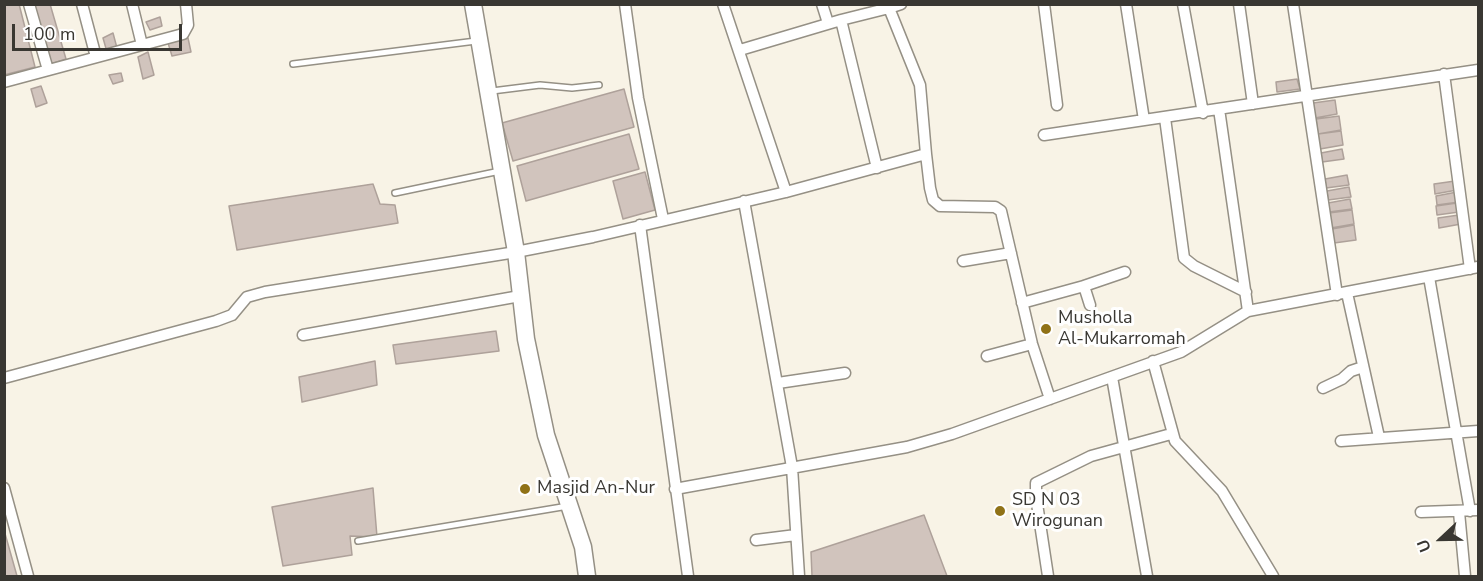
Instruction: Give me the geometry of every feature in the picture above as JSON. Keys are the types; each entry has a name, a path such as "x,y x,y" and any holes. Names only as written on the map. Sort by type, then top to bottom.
{"street":[{"path":"29,4 48,70"},
{"path":"82,4 96,57"},
{"path":"132,4 142,45"},
{"path":"4,82 186,31 186,4"},
{"path":"473,4 516,252 520,296 539,406 583,548 587,576"},
{"path":"625,4 638,98 663,219"},
{"path":"723,4 786,192"},
{"path":"822,4 828,23"},
{"path":"1044,4 1058,105"},
{"path":"1126,4 1144,120"},
{"path":"1183,4 1203,113"},
{"path":"1239,4 1253,104"},
{"path":"1293,4 1306,96 1342,294 1364,367 1379,437"},
{"path":"740,50 893,6 920,85 933,200 940,206 950,208 999,208 1032,344 1050,399"},
{"path":"841,20 878,168"},
{"path":"1044,135 1479,70"},
{"path":"675,489 907,447 1050,399 1195,346 1248,311 1474,268 1444,74"},
{"path":"1219,109 1248,311"},
{"path":"1164,118 1184,258 1194,266 1246,292"},
{"path":"4,378 216,321 232,315 247,297 265,292 516,252 786,192 926,154"},
{"path":"744,201 792,467 799,576"},
{"path":"640,225 688,576"},
{"path":"963,261 1011,253"},
{"path":"1022,303 1125,272"},
{"path":"1430,277 1458,434 1469,511 1465,576"},
{"path":"1084,286 1090,304"},
{"path":"303,335 520,296"},
{"path":"987,356 1032,344"},
{"path":"1154,362 1171,434 1182,450 1222,491 1272,576"},
{"path":"1323,388 1342,379 1351,371 1364,367"},
{"path":"778,383 845,373"},
{"path":"1112,377 1147,576"},
{"path":"1341,441 1479,431"},
{"path":"1048,576 1036,483 1091,456 1124,445 1171,434"},
{"path":"4,488 6,504 28,576"},
{"path":"1421,512 1469,511"},
{"path":"756,540 796,535"}],"lane":[{"path":"293,64 478,41"},
{"path":"487,92 540,85 573,87 599,85"},
{"path":"395,193 502,171"},
{"path":"358,541 570,506"}],"building":[{"path":"4,4 19,4 35,67 4,75"},
{"path":"33,4 50,4 66,59 51,64"},
{"path":"160,17 162,26 150,30 146,22"},
{"path":"113,33 117,48 107,52 103,38"},
{"path":"188,38 191,52 172,56 168,43"},
{"path":"148,52 154,75 143,79 138,57"},
{"path":"121,73 123,81 113,84 109,75"},
{"path":"1297,79 1300,89 1277,92 1276,82"},
{"path":"41,86 47,103 36,107 31,89"},
{"path":"624,89 634,127 513,161 502,123"},
{"path":"1335,100 1337,114 1315,118 1313,103"},
{"path":"1339,116 1341,130 1318,134 1316,119"},
{"path":"1341,131 1343,145 1320,149 1318,134"},
{"path":"629,134 639,169 526,201 517,166"},
{"path":"1342,149 1344,159 1322,162 1321,153"},
{"path":"645,172 655,210 623,219 613,181"},
{"path":"1347,175 1349,185 1326,188 1325,179"},
{"path":"1455,181 1457,190 1435,194 1434,184"},
{"path":"373,184 380,204 395,205 398,223 237,250 229,206"},
{"path":"1349,187 1351,197 1328,200 1327,191"},
{"path":"1457,192 1459,202 1437,205 1436,196"},
{"path":"1350,199 1352,209 1329,212 1328,203"},
{"path":"1457,203 1459,212 1437,215 1436,206"},
{"path":"1352,210 1354,224 1331,228 1329,213"},
{"path":"1459,215 1461,224 1439,228 1438,218"},
{"path":"1354,225 1356,240 1334,243 1332,229"},
{"path":"496,331 499,351 396,364 393,345"},
{"path":"375,361 377,385 302,402 299,377"},
{"path":"373,488 377,537 350,536 352,555 283,566 272,507"},
{"path":"924,515 947,576 812,576 811,552"},
{"path":"4,530 17,576 4,576"}],"place":[{"name":"Musholla Al-Mukarromah","path":"1046,329"},
{"name":"Masjid An-Nur","path":"525,489"},
{"name":"SD N 03 Wirogunan","path":"1000,511"}]}
